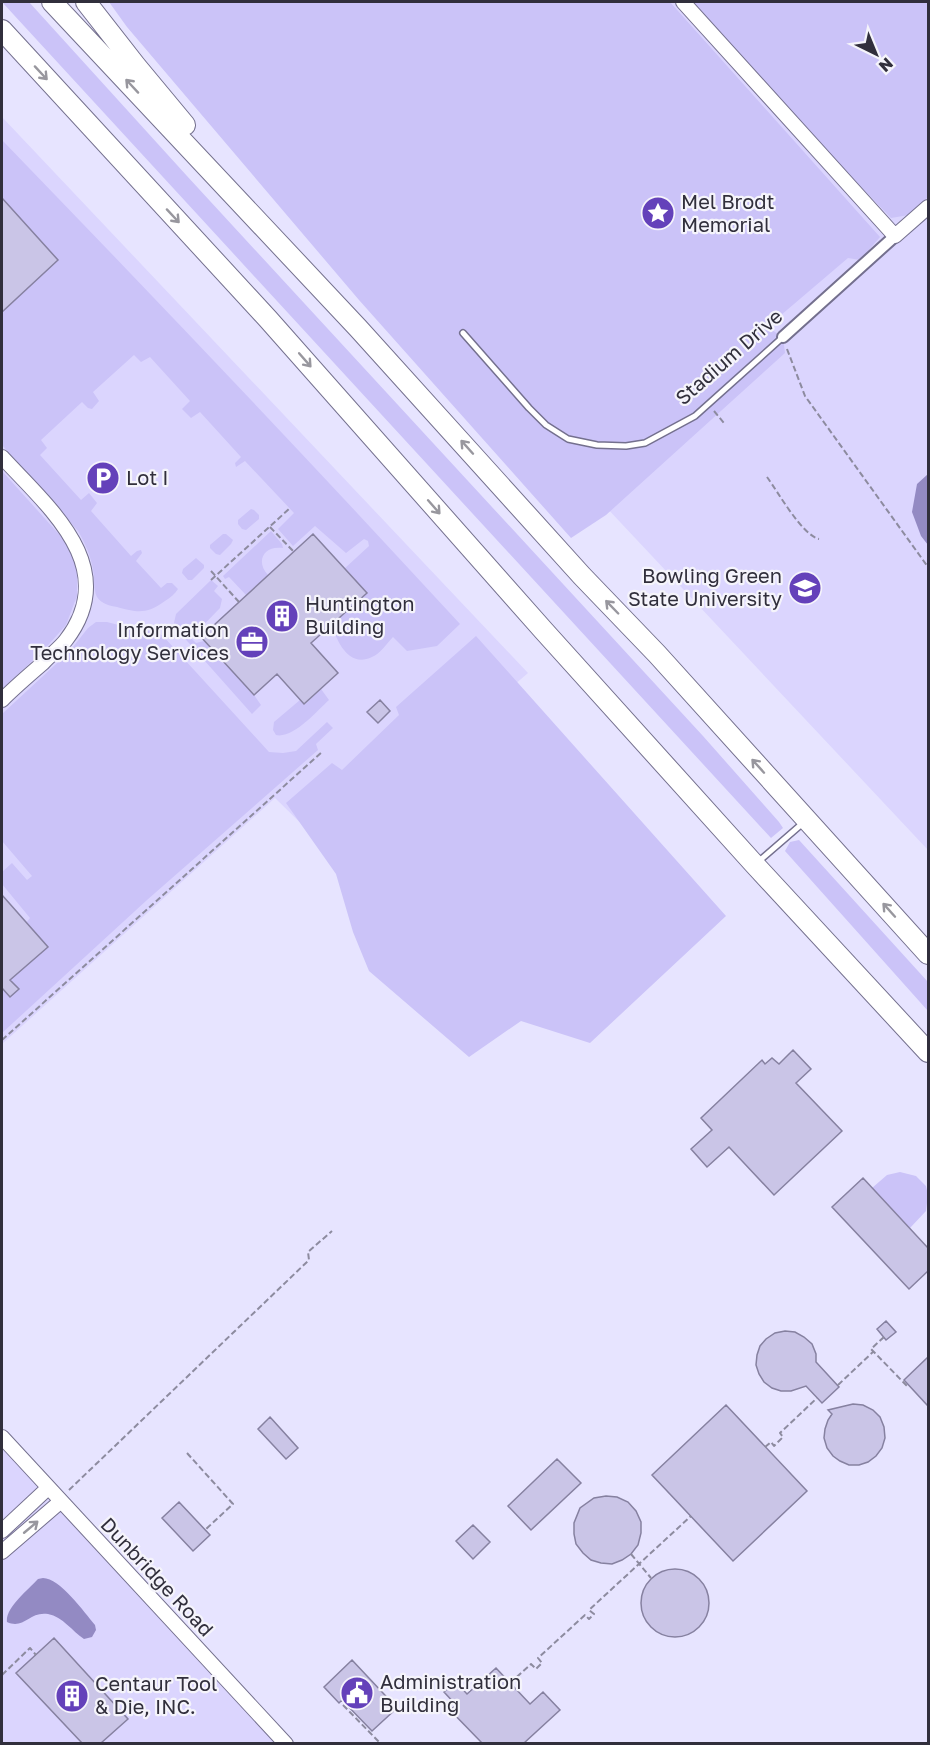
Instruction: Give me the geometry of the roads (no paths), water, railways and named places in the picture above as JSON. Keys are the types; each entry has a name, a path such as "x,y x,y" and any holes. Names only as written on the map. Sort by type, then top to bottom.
{"highway":[{"path":"52,2 358,328 928,954"},
{"path":"86,2 166,103 358,328"},
{"path":"2,30 268,319 536,622 755,865 928,1052"}],"street":[{"path":"683,2 895,236"},
{"name":"Stadium Drive","path":"783,338 928,207"},
{"path":"2,457 66,529 80,555 86,584 81,613 67,639 2,700"},
{"name":"Dunbridge Road","path":"2,1437 286,1743"},
{"path":"2,1531 48,1488"},
{"path":"2,1552 60,1502"}],"lane":[{"name":"Stadium Drive","path":"463,333 546,425 568,440 597,445 626,446 645,443 695,416 783,338"},
{"path":"755,865 806,820"}],"place":[{"name":"Mel Brodt Memorial","path":"658,213"},
{"name":"Lot I","path":"103,478"},
{"name":"Bowling Green State University","path":"805,588"},
{"name":"Huntington Building","path":"282,616"},
{"name":"Information Technology Services","path":"252,642"},
{"name":"Administration Building","path":"357,1693"},
{"name":"Centaur Tool & Die, INC.","path":"72,1696"}]}
